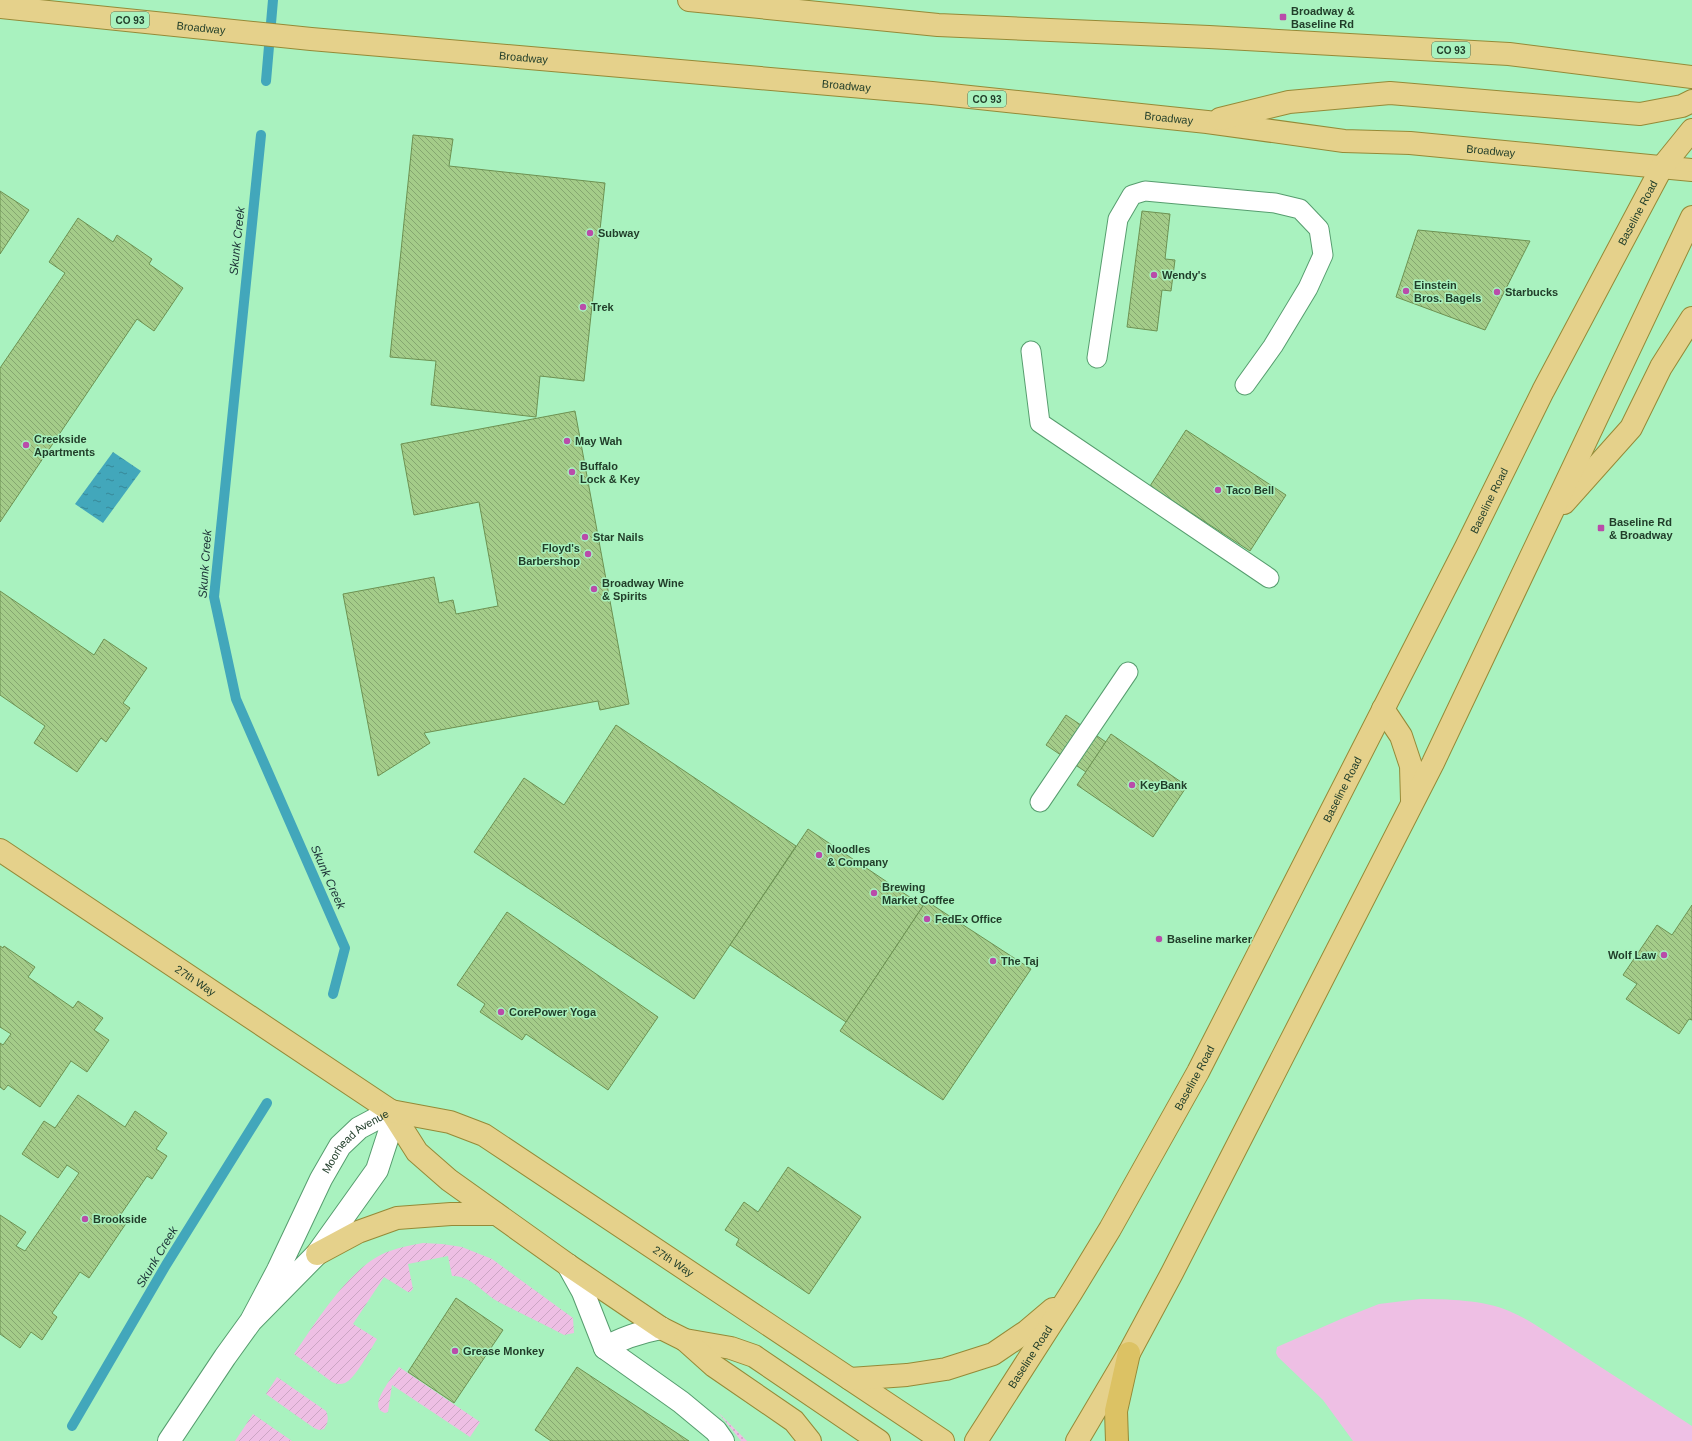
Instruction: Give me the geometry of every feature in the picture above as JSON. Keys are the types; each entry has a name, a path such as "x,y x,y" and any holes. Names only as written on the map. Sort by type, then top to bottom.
{"highway":[{"path":"1116,1441 1116,1411 1129,1353"}],"main road":[{"name":"CO 93","path":"689,0 938,25 1208,37 1509,54 1692,77"},
{"name":"Broadway","path":"0,7 311,39 932,94 1207,122 1344,141 1410,143 1692,170"},
{"path":"1207,122 1290,102 1390,93 1640,114 1682,106 1692,101"},
{"name":"Baseline Road","path":"976,1441 1071,1293 1110,1229 1198,1072 1466,547 1543,391 1662,166 1692,130"},
{"path":"1077,1441 1129,1353 1223,1174 1436,756 1692,217"},
{"path":"1548,521 1631,428 1661,367 1692,318"},
{"path":"1383,709 1401,736 1411,766 1412,802"},
{"name":"27th Way","path":"0,850 391,1111 450,1122 484,1135 943,1441"},
{"name":"27th Way","path":"391,1111 417,1152 433,1168 568,1265 662,1328 685,1340 731,1348 754,1356 879,1441"},
{"path":"317,1254 358,1232 397,1218 451,1214 496,1214"},
{"path":"850,1379 946,1369 993,1354 1027,1331 1071,1293"},
{"path":"685,1340 714,1366 794,1421 810,1441"}],"street":[{"name":"Moorhead Avenue","path":"251,1321 317,1254 377,1170 390,1130 391,1111"},
{"name":"Moorhead Avenue","path":"169,1441 251,1321 278,1270 321,1179 340,1146 359,1128 391,1111"},
{"path":"568,1265 586,1298 605,1348 681,1402 716,1431 723,1441"},
{"path":"605,1348 616,1341 632,1335 662,1328"}],"lane":[{"path":"1097,358 1118,219 1132,195 1145,191 1275,202 1300,209 1319,229 1323,255 1308,288 1273,346 1245,385"},
{"path":"1031,351 1040,423 1269,578"},
{"path":"1040,802 1128,672"}],"shaded area":[{"path":"423,1243 462,1247 492,1259 573,1318 574,1333 564,1335 497,1301 465,1278 452,1276 448,1256 408,1264 413,1289 410,1292 384,1277 353,1324 377,1339 354,1376 345,1383 338,1384 332,1382 294,1354 324,1310 362,1268 376,1258 390,1251"},
{"path":"1420,1299 1477,1302 1499,1307 1522,1317 1692,1426 1692,1441 1353,1441 1323,1400 1278,1357 1276,1353 1277,1347 1379,1304"},
{"path":"399,1367 480,1422 470,1437 392,1385 388,1412 385,1413 380,1410 378,1405 379,1398"},
{"path":"277,1377 326,1411 328,1420 324,1429 319,1430 314,1428 266,1394"},
{"path":"718,1412 747,1441 741,1441"},
{"path":"253,1414 292,1441 235,1441"}],"water":[{"path":"113,452 141,471 103,523 75,504"}],"building":[{"path":"413,135 453,139 449,166 605,183 584,381 540,376 536,417 431,405 436,361 390,357"},
{"path":"0,191 29,210 0,254"},
{"name":"Wendy's","path":"1142,211 1170,214 1165,259 1175,260 1171,291 1162,290 1157,331 1127,327"},
{"name":"Creekside Apartments","path":"78,218 113,242 117,235 152,259 149,264 183,288 154,331 137,319 0,522 0,368 65,273 49,262"},
{"path":"1418,230 1530,241 1485,330 1396,297"},
{"path":"575,411 629,704 600,710 598,701 424,733 430,743 378,776 343,594 434,577 439,603 453,600 456,614 498,606 479,502 414,515 401,444"},
{"name":"Taco Bell","path":"1186,430 1286,495 1250,551 1150,486"},
{"path":"0,591 94,655 104,639 147,668 123,703 130,708 106,742 101,738 77,772 34,743 45,726 0,695"},
{"path":"1066,715 1106,742 1086,772 1046,745"},
{"path":"616,725 796,846 694,999 474,852 524,778 564,805"},
{"name":"KeyBank","path":"1111,734 1187,786 1153,837 1077,785"},
{"path":"808,829 923,906 846,1022 730,945"},
{"path":"927,900 1031,969 943,1100 840,1031"},
{"name":"Wolf Law","path":"1692,905 1692,1020 1689,1019 1679,1034 1626,999 1637,984 1623,975 1657,925 1672,935"},
{"path":"507,912 658,1017 608,1090 526,1034 522,1040 480,1012 485,1004 457,985"},
{"path":"0,946 3,948 4,946 35,967 28,977 73,1008 78,1001 103,1018 94,1030 109,1040 87,1072 71,1061 40,1107 8,1085 4,1090 0,1087 0,1043 3,1045 11,1034 0,1027"},
{"name":"Brookside","path":"78,1095 125,1127 135,1111 167,1133 156,1149 167,1156 152,1179 147,1176 119,1217 127,1222 89,1278 80,1272 52,1313 57,1317 42,1340 31,1332 20,1348 0,1334 0,1215 26,1232 16,1246 25,1251 79,1173 67,1165 58,1178 22,1154 44,1121 55,1128"},
{"path":"788,1167 861,1217 809,1294 736,1245 739,1239 725,1230 744,1202 758,1212"},
{"name":"Grease Monkey","path":"456,1298 503,1330 454,1403 408,1372"},
{"path":"577,1367 689,1441 551,1441 535,1430"}],"waterway":[{"name":"Skunk Creek","path":"266,81 273,0"},
{"name":"Skunk Creek","path":"261,135 214,597 236,699 345,948 333,994"},
{"name":"Skunk Creek","path":"72,1426 166,1265 267,1103"}],"place":[{"name":"Broadway & Baseline Rd","path":"1283,17"},
{"name":"Subway","path":"590,233"},
{"name":"Wendy's","path":"1154,275"},
{"name":"Einstein Bros. Bagels","path":"1406,291"},
{"name":"Starbucks","path":"1497,292"},
{"name":"Trek","path":"583,307"},
{"name":"May Wah","path":"567,441"},
{"name":"Creekside Apartments","path":"26,445"},
{"name":"Buffalo Lock & Key","path":"572,472"},
{"name":"Taco Bell","path":"1218,490"},
{"name":"Baseline Rd & Broadway","path":"1601,528"},
{"name":"Star Nails","path":"585,537"},
{"name":"Floyd's Barbershop","path":"588,554"},
{"name":"Broadway Wine & Spirits","path":"594,589"},
{"name":"KeyBank","path":"1132,785"},
{"name":"Noodles & Company","path":"819,855"},
{"name":"Brewing Market Coffee","path":"874,893"},
{"name":"FedEx Office","path":"927,919"},
{"name":"Baseline marker","path":"1159,939"},
{"name":"Wolf Law","path":"1664,955"},
{"name":"The Taj","path":"993,961"},
{"name":"CorePower Yoga","path":"501,1012"},
{"name":"Brookside","path":"85,1219"},
{"name":"Grease Monkey","path":"455,1351"}]}
